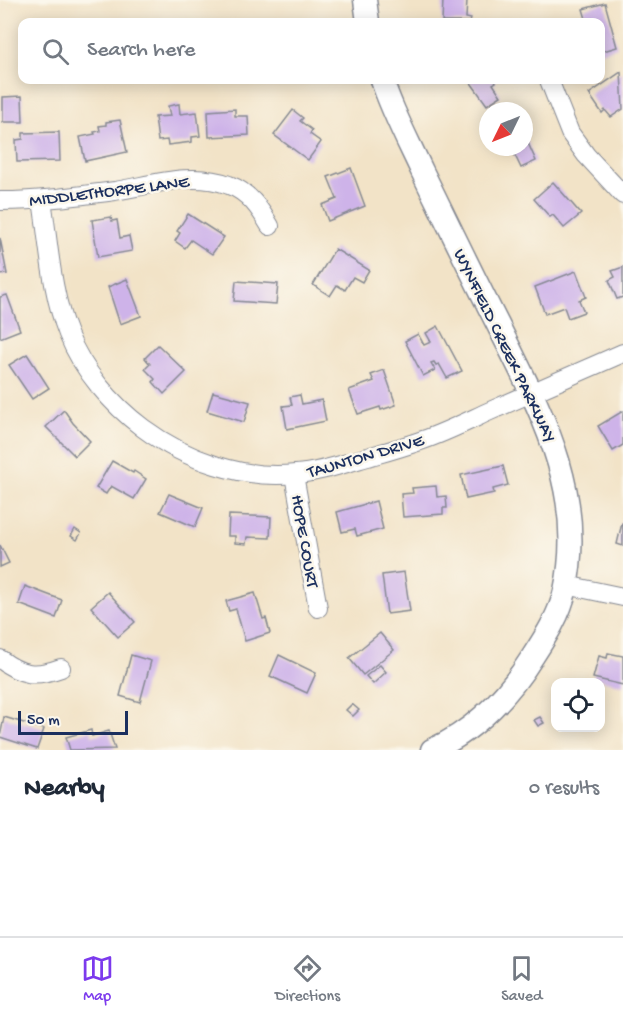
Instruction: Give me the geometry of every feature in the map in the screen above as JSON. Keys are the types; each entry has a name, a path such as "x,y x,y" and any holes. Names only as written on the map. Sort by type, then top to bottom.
{"street":[{"path":"365,0 367,18"},
{"name":"WYNFIELD CREEK PARKWAY","path":"384,84 443,216 531,393 555,449 568,498 571,525 566,585 555,618 544,638 509,691 480,720 432,750"},
{"path":"551,84 570,133 586,155 623,195"},
{"name":"MIDDLETHORPE LANE","path":"0,201 42,200 117,191 169,181 202,179 226,184 243,192 263,214 270,226"},
{"name":"TAUNTON DRIVE","path":"42,200 59,306 68,333 92,377 132,420 179,451 209,464 258,473 294,475 358,460 425,440 623,353"},
{"name":"HOPE COURT","path":"294,475 318,608"},
{"path":"566,585 623,597"},
{"path":"0,659 20,671 35,675 62,668"}],"building":[{"path":"443,0 467,0 466,18 442,18"},
{"path":"605,3 617,47 605,51 605,18 586,18 583,9"},
{"path":"621,72 623,109 611,117 605,110 602,113 589,94"},
{"path":"472,84 493,84 501,96 492,102 485,102"},
{"path":"22,96 23,122 3,122 3,97"},
{"path":"179,104 180,114 197,112 200,136 192,137 192,142 168,145 167,140 158,141 155,117 170,116 168,106"},
{"path":"235,109 235,116 248,116 249,135 209,137 208,111"},
{"path":"293,110 303,118 300,121 312,130 310,134 321,142 308,160 274,135"},
{"path":"120,120 127,152 85,161 80,137 95,134 94,132 100,131 99,126 106,125 106,122"},
{"path":"59,132 60,161 17,162 16,140 23,139 23,133"},
{"path":"533,154 536,161 521,168 515,156"},
{"path":"351,168 365,206 328,221 322,205 337,199 328,177"},
{"path":"553,182 581,214 564,228 553,215 550,217 534,199"},
{"path":"188,214 224,237 212,254 191,240 185,248 175,241 180,233 177,231"},
{"path":"111,217 112,221 117,220 120,238 129,236 132,251 98,257 92,220"},
{"path":"0,238 7,274 0,275"},
{"path":"335,249 369,270 362,282 353,277 345,290 337,285 330,296 313,285"},
{"path":"623,267 623,297 617,299 609,280 615,277 612,271"},
{"path":"576,271 586,297 579,300 584,312 568,318 564,307 545,314 535,287"},
{"path":"127,279 141,316 120,324 108,287"},
{"path":"236,281 278,284 276,304 234,301"},
{"path":"7,295 20,330 0,338 0,297"},
{"path":"438,326 462,371 447,378 439,364 436,365 434,362 431,363 435,370 423,376 405,341 418,334 424,345 431,342 426,333"},
{"path":"158,345 186,372 164,394 153,382 155,379 145,369 150,364 145,358"},
{"path":"27,354 49,388 32,399 9,365"},
{"path":"384,370 396,405 358,414 349,390 374,381 371,375"},
{"path":"213,392 250,402 244,422 207,411"},
{"path":"300,395 302,404 322,400 326,421 287,429 283,406 292,405 290,397"},
{"path":"64,410 90,441 75,456 46,427"},
{"path":"623,411 623,445 613,451 598,426"},
{"path":"112,461 146,479 134,499 111,486 106,494 96,488"},
{"path":"503,466 508,485 493,489 494,493 466,499 461,475"},
{"path":"436,486 437,497 446,496 447,508 443,508 443,514 403,517 401,494 413,493 412,488"},
{"path":"169,494 203,508 195,527 160,512"},
{"path":"376,501 383,529 357,536 355,529 342,532 337,512"},
{"path":"229,515 271,517 270,538 247,537 246,544 235,543 235,536 228,536"},
{"path":"623,523 623,546 617,544"},
{"path":"75,529 81,533 77,540 71,536"},
{"path":"0,545 9,563 0,567"},
{"path":"404,572 410,611 387,614 382,575"},
{"path":"25,586 62,600 56,618 19,604"},
{"path":"108,592 135,622 118,637 91,607"},
{"path":"255,593 270,633 245,641 236,609 229,611 226,601"},
{"path":"380,633 394,650 363,675 349,658"},
{"path":"608,653 623,656 623,685 605,681 605,678 593,678 599,656 607,658"},
{"path":"131,655 151,661 140,702 120,696"},
{"path":"279,655 316,673 307,693 270,676"},
{"path":"380,665 386,672 373,684 366,676"},
{"path":"352,704 359,710 353,716 346,710"},
{"path":"4,717 44,729 37,749 0,737"},
{"path":"540,717 544,723 538,726 534,720"},
{"path":"91,730 92,736 109,731 115,749 70,750 66,737"}]}
